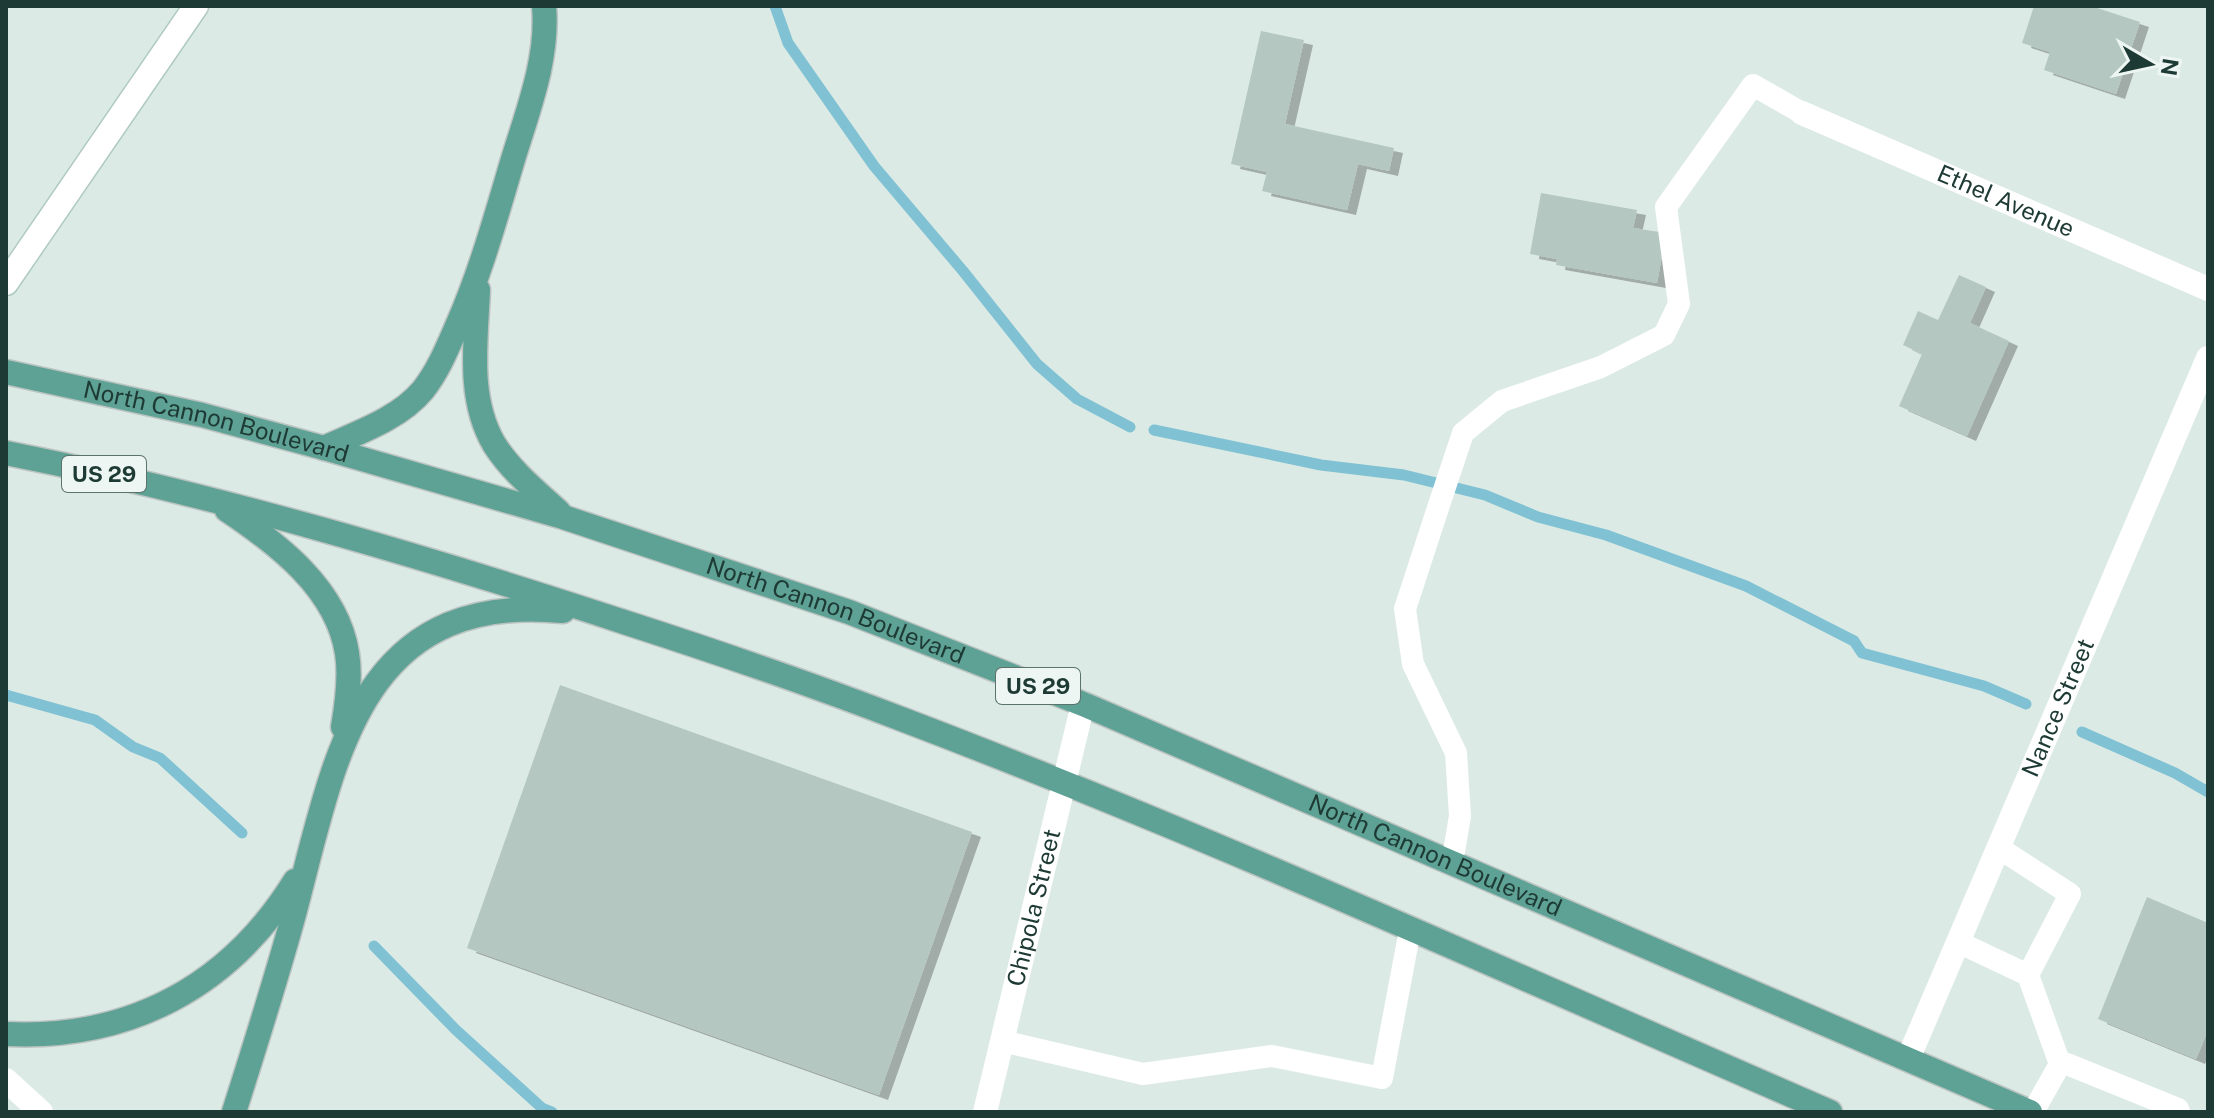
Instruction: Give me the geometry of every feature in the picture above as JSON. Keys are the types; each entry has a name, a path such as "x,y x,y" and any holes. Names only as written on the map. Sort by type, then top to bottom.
{"main road":[{"path":"324,448 375,425 421,393 439,368 479,278 535,86 543,51 544,6"},
{"path":"479,278 475,376 481,411 493,443 514,470 563,517"},
{"name":"North Cannon Boulevard","path":"6,372 202,415 324,448 563,517 849,612 1083,704 2032,1112"},
{"name":"US 29","path":"6,453 201,497 380,545 628,623 805,683 1063,782 1830,1112"},
{"path":"201,497 228,510 282,552 308,577 334,614 343,634 349,678 336,761 264,1018 234,1112"},
{"path":"336,761 353,719 377,681 414,644 445,626 495,612 535,609 568,611 628,623"},
{"path":"6,1034 53,1034 97,1027 139,1015 192,990 237,953 269,919 295,881 311,850"}],"street":[{"path":"6,283 196,6"},
{"name":"Ethel Avenue","path":"1802,113 2208,289"},
{"name":"Nance Street","path":"1908,1059 2208,358"},
{"name":"Chipola Street","path":"985,1112 1083,704"},
{"path":"6,1080 41,1112"}],"lane":[{"path":"1452,863 1460,816 1456,753 1413,664 1405,609 1463,433 1502,401 1601,367 1664,335 1679,304 1666,207 1753,85 1802,113"},
{"path":"1999,848 2070,894 2028,975"},
{"path":"1002,1041 1143,1074 1272,1056 1382,1078 1410,930"},
{"path":"1958,942 2028,975 2060,1064"},
{"path":"2032,1112 2060,1064"},
{"path":"2060,1064 2123,1086 2179,1112"}],"building":[{"path":"2034,6 2091,6 2140,22 2116,94 2044,70 2050,52 2022,43"},
{"path":"1261,31 1304,40 1285,124 1394,148 1389,171 1358,164 1347,210 1262,191 1267,172 1231,164"},
{"path":"1541,193 1637,210 1633,228 1666,233 1657,283 1556,265 1557,259 1530,254"},
{"path":"1959,275 1986,287 1970,323 2009,341 1967,436 1899,406 1922,354 1903,345 1918,311 1938,320"},
{"path":"560,685 972,832 879,1095 467,948"},
{"path":"2147,897 2208,923 2208,1030 2196,1059 2098,1019"}],"waterway":[{"path":"775,6 788,43 874,166 1037,364 1077,399 1130,427"},
{"path":"1154,430 1321,465 1404,475 1485,495 1538,517 1606,535 1746,586 1854,641 1862,653 1984,686 2026,704"},
{"path":"6,695 95,720 133,747 160,758 242,833"},
{"path":"2082,732 2175,773 2208,792"},
{"path":"374,946 456,1030 542,1108 552,1112"}]}
